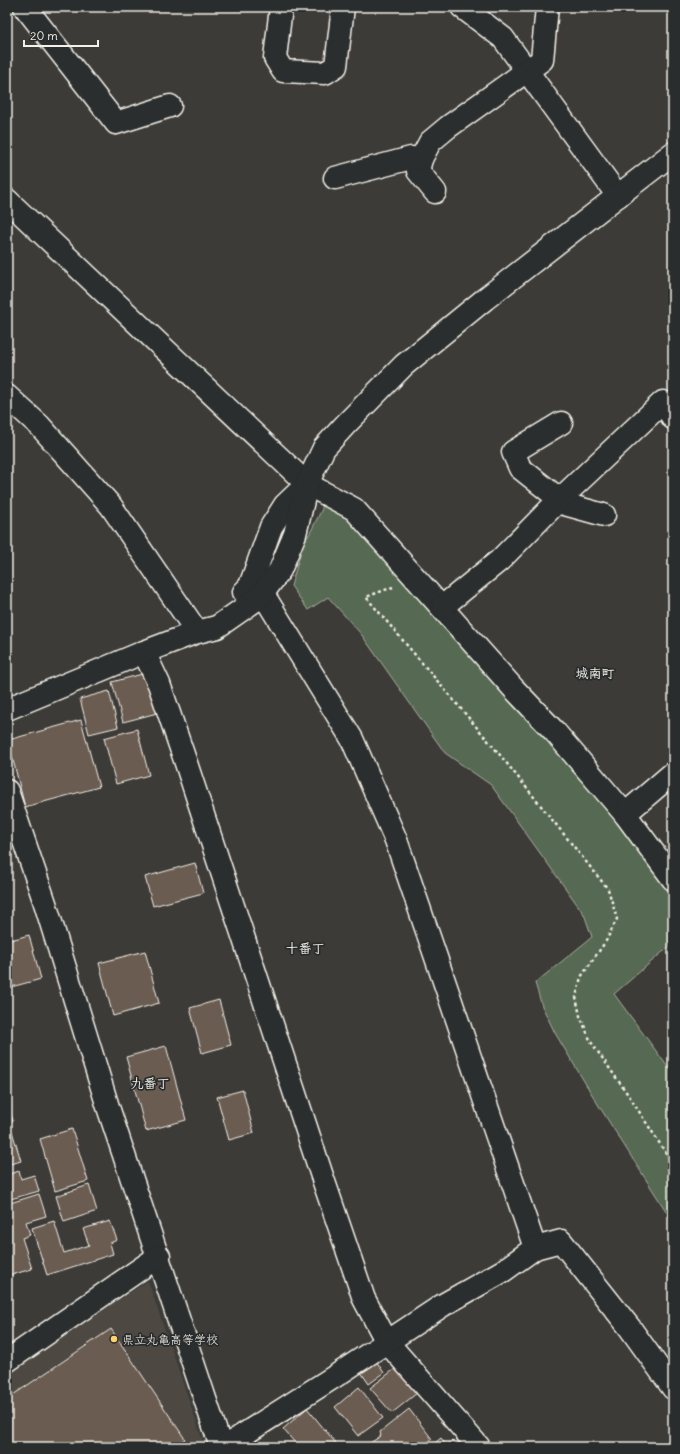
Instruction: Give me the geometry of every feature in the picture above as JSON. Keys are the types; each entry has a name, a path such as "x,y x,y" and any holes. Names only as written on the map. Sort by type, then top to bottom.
{"street":[{"path":"25,7 116,123 170,106"},
{"path":"281,7 275,58 283,71 324,73 336,66 343,7"},
{"path":"462,7 503,38 618,196"},
{"path":"435,192 418,171 421,159 430,142 448,127 542,60 547,7"},
{"path":"535,1248 396,840 352,739 257,587 271,527 285,505 307,484 324,448 404,366 485,299 673,153"},
{"path":"335,178 411,158 421,159"},
{"path":"7,200 307,484 354,509 514,689 555,732 625,814 673,879"},
{"path":"7,396 40,426 111,506 197,632"},
{"path":"442,607 500,560 557,502 664,402 673,418"},
{"path":"557,502 554,495 520,468 513,452 561,424"},
{"path":"557,502 604,515"},
{"path":"7,709 144,652 197,632 250,586 257,587"},
{"path":"144,652 159,684 186,763 364,1299 387,1342 479,1447"},
{"path":"625,814 673,773"},
{"path":"7,791 45,903 108,1107 221,1447"},
{"path":"239,1443 443,1305 503,1271 535,1248 561,1241 630,1328 673,1388"},
{"path":"7,1361 158,1256"}],"path":[{"path":"414,575 404,584 366,597 496,750 608,889 617,919 606,941 581,977 576,997 580,1016 591,1042 629,1096 673,1164"}],"shaded area":[{"name":"県立丸亀高等学校","path":"148,1281 205,1447 7,1447 7,1376"}],"green space":[{"path":"323,492 349,509 526,709 673,887 673,943 614,994 673,1074 673,1222 599,1106 555,1033 542,1006 535,983 592,937 584,914 491,785 445,753 361,634 328,597 308,610 291,586 303,544 322,509"}],"building":[{"path":"150,672 161,712 123,722 112,682"},
{"path":"109,691 118,727 89,734 80,699"},
{"path":"81,720 99,787 25,807 8,740"},
{"path":"137,729 149,775 116,784 104,738"},
{"path":"195,863 203,893 153,906 145,877"},
{"path":"29,935 41,979 11,987 7,971 7,941"},
{"path":"145,951 159,1003 113,1016 99,963"},
{"path":"219,1000 231,1045 202,1053 190,1008"},
{"path":"166,1046 186,1120 146,1131 126,1057"},
{"path":"243,1090 254,1133 229,1140 217,1097"},
{"path":"7,1102 13,1121 7,1123"},
{"path":"11,1128 21,1161 7,1165 7,1129"},
{"path":"72,1129 88,1181 55,1191 40,1139"},
{"path":"19,1171 21,1179 34,1175 39,1191 7,1200 7,1175"},
{"path":"89,1185 97,1211 64,1222 56,1196"},
{"path":"39,1194 46,1216 26,1222 30,1235 22,1238 32,1269 7,1276 7,1204"},
{"path":"54,1221 64,1253 89,1245 83,1229 110,1221 117,1240 110,1243 113,1254 47,1275 32,1228"},
{"name":"県立丸亀高等学校","path":"111,1329 185,1439 173,1447 7,1447 7,1399"},
{"path":"375,1359 384,1373 369,1384 360,1371"},
{"path":"396,1368 417,1393 392,1413 370,1388"},
{"path":"359,1387 383,1418 358,1436 335,1407"},
{"path":"307,1408 339,1447 292,1447 296,1444 283,1429"},
{"path":"409,1409 432,1439 421,1447 373,1447 370,1443 381,1436 380,1432"},
{"path":"441,1438 446,1445 452,1441 456,1447 430,1447"}],"place":[{"name":"県立丸亀高等学校","path":"114,1339"}],"district":[{"name":"城南町","path":"595,673"},
{"name":"十番丁","path":"305,948"},
{"name":"九番丁","path":"150,1083"}]}
